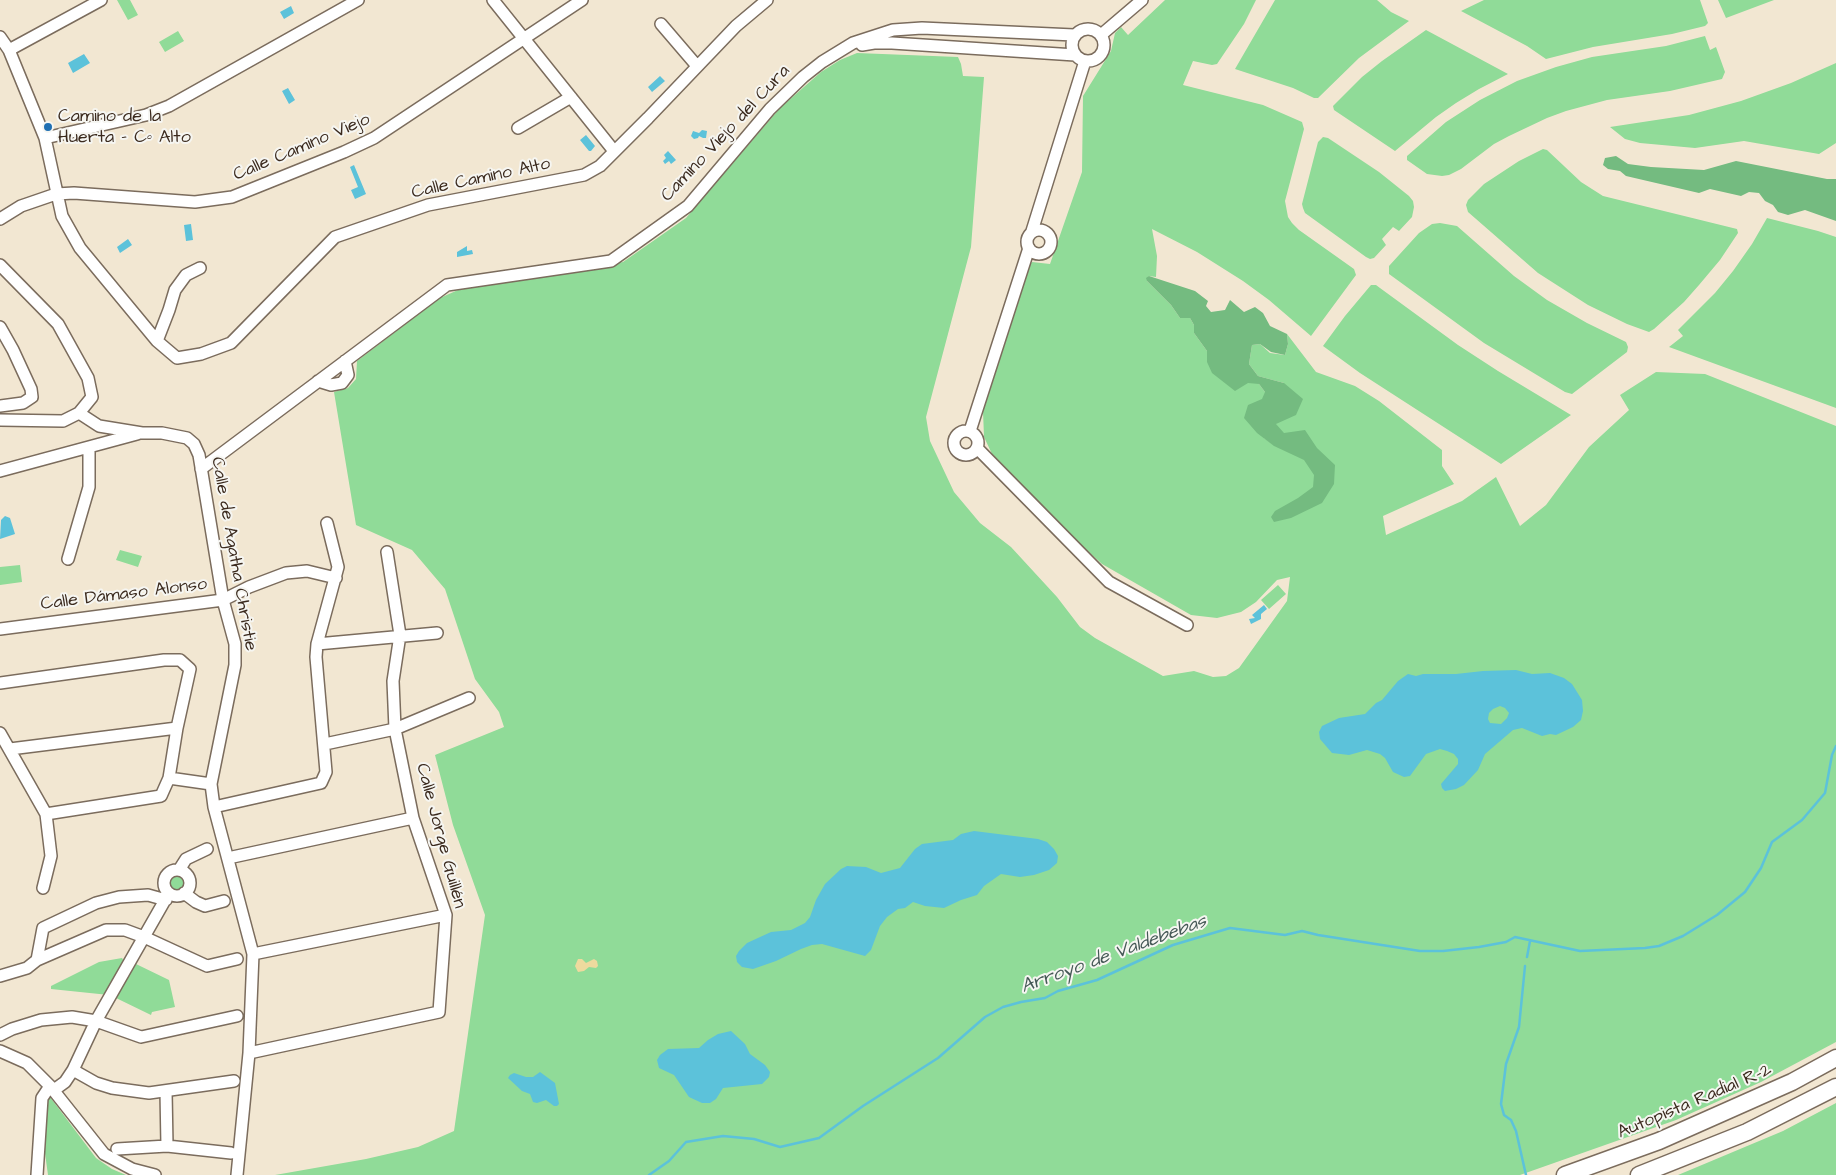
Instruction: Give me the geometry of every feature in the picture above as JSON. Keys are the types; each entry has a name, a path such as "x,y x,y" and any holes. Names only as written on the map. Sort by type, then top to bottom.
{"highway":[{"name":"Autopista Radial R-2","path":"1565,1175 1668,1137 1792,1082 1836,1058"},
{"path":"1639,1175 1747,1132 1836,1087"}],"street":[{"path":"9,50 101,0"},
{"path":"44,138 146,116 169,106 358,0"},
{"path":"493,0 614,151"},
{"name":"Calle Camino Viejo","path":"0,219 20,206 56,194 74,193 195,202 232,197 374,138 582,0"},
{"name":"Calle Camino Alto","path":"0,36 9,50 44,138 62,216 80,248 157,340 177,358 201,354 231,343 335,237 428,205 584,175 600,166 736,26 767,0"},
{"path":"1101,35 1142,0"},
{"path":"661,24 697,66"},
{"name":"Camino Viejo del Cura","path":"201,469 446,285 611,261 688,206 770,109 804,77 852,42 894,30 922,28 1074,36"},
{"path":"1090,29 1101,35 1104,47 1102,53 1097,58 1080,58 1072,49 1074,36 1079,31 1090,29"},
{"name":"Camino Viejo del Cura","path":"836,53 874,43 892,43 1080,58"},
{"path":"970,431 1023,267 1032,251 1028,238 1040,209 1080,58"},
{"path":"518,128 571,97"},
{"path":"1032,251 1043,253 1049,248 1051,240 1041,222 1040,209"},
{"path":"1032,231 1040,230 1048,233"},
{"path":"0,265 58,324 88,378 92,397 79,413 63,421 0,420"},
{"path":"157,340 170,310 175,290 186,275 200,268"},
{"path":"0,327 13,350 32,397 23,403 0,406"},
{"name":"Calle de Agatha Christie","path":"79,413 99,426 162,433 187,438 194,444 199,455 223,600 235,644 235,665 211,784 214,807 254,954 249,1053 237,1175"},
{"path":"966,430 970,431 978,438 977,448 975,452 967,455 963,454 956,449 954,441 958,434 966,430"},
{"name":"Calle de Agatha Christie","path":"0,471 142,432"},
{"path":"68,559 89,487 89,447"},
{"path":"977,448 1109,582 1187,625"},
{"path":"214,807 321,783 326,772 316,657 317,644 338,567 327,524"},
{"name":"Calle Jorge Guillén","path":"249,1053 439,1012 446,915 414,818 395,729 393,681 400,635 386,552"},
{"name":"Calle Dámaso Alonso","path":"0,629 223,600 248,587 286,572 307,571 336,578"},
{"path":"317,644 437,633"},
{"path":"0,683 164,660 180,660 190,669 177,728 169,778 161,796 46,814"},
{"path":"325,744 395,729 469,698"},
{"path":"10,749 177,728"},
{"path":"0,733 46,814 51,856 43,888"},
{"path":"169,778 211,784"},
{"path":"228,858 414,818"},
{"path":"37,1175 42,1098 52,1088 65,1082 73,1070 96,1021 167,897 164,886 165,878 171,872 179,870 186,859 207,849"},
{"path":"37,960 43,928 96,904 119,897 148,895 167,897 184,893 189,886 189,878 179,870"},
{"path":"184,893 205,906 224,902"},
{"path":"254,954 446,915"},
{"path":"0,976 27,968 37,960 106,930 125,930 207,966 237,959"},
{"path":"0,1035 12,1029 41,1020 72,1017 96,1021 141,1038 237,1016"},
{"path":"0,1051 27,1063 52,1088 104,1154 132,1168 155,1175"},
{"path":"73,1070 96,1083 112,1088 149,1093 234,1081"},
{"path":"166,1091 167,1146"},
{"path":"117,1149 167,1146 231,1153"}],"green space":[{"path":"117,0 130,0 138,15 128,20"},
{"path":"1165,0 1256,0 1244,24 1217,64 1212,65 1193,61 1183,85 1263,105 1302,122 1304,129 1285,201 1288,217 1299,230 1354,269 1356,275 1311,336 1269,300 1243,281 1197,252 1152,229 1157,256 1156,277 1149,276 1147,281 1171,305 1180,318 1190,318 1194,325 1194,333 1207,351 1259,384 1265,392 1264,438 1277,447 1276,424 1284,383 1258,376 1249,364 1252,345 1260,344 1270,353 1285,355 1288,344 1287,334 1316,372 1355,386 1379,401 1442,450 1442,466 1454,484 1383,516 1386,535 1462,501 1496,477 1520,526 1546,505 1589,447 1629,410 1620,395 1656,372 1705,374 1836,426 1836,1042 1761,1082 1676,1120 1520,1175 275,1175 366,1159 418,1147 454,1131 485,915 453,825 435,755 504,727 499,712 475,679 445,589 412,550 356,525 334,392 348,388 356,379 357,361 440,298 458,290 623,262 686,218 780,108 821,72 840,60 857,53 958,57 963,76 984,77 971,247 926,417 930,441 954,492 980,523 1011,547 1057,597 1080,627 1095,638 1163,676 1194,671 1213,677 1226,676 1239,668 1287,601 1290,577 1277,580 1256,602 1241,612 1217,618 1191,615 1102,564 992,454 984,437 983,411 1028,267 1032,262 1050,264 1082,172 1083,96 1111,51 1115,33 1121,27 1128,35"},
{"path":"1275,0 1377,0 1391,12 1409,21 1359,58 1318,98 1314,98 1293,88 1235,69"},
{"path":"1484,0 1700,0 1708,23 1705,26 1672,34 1593,47 1546,59 1527,46 1461,11"},
{"path":"1718,0 1774,0 1726,18"},
{"path":"1426,30 1508,74 1456,103 1395,151 1334,110 1333,106 1362,77"},
{"path":"178,31 184,41 165,52 159,42"},
{"path":"1705,36 1710,50 1716,47 1725,72 1722,79 1670,91 1607,100 1566,111 1547,118 1494,144 1461,169 1449,175 1427,174 1407,160 1407,156 1446,122 1480,100 1517,81 1592,57 1666,46"},
{"path":"1836,63 1836,143 1819,154 1744,141 1695,148 1640,143 1625,139 1610,127 1689,115 1741,101 1791,83"},
{"path":"1323,137 1328,138 1379,172 1413,201 1412,217 1399,231 1393,227 1382,239 1386,245 1374,258 1366,257 1305,213 1302,204 1318,142"},
{"path":"1543,149 1547,150 1581,182 1603,196 1737,229 1738,233 1720,260 1699,285 1684,302 1654,329 1649,332 1627,324 1588,305 1538,273 1468,212 1466,205 1468,200 1484,184 1519,161"},
{"path":"1616,156 1628,164 1704,170 1736,161 1827,179 1836,179 1836,221 1805,210 1788,215 1778,212 1759,193 1749,192 1741,196 1710,189 1699,193 1626,176 1620,171 1608,169 1603,165 1605,158"},
{"path":"1767,218 1836,237 1836,408 1669,347 1683,336 1678,330 1715,293 1733,271"},
{"path":"1440,223 1457,226 1514,276 1547,300 1587,323 1626,342 1627,352 1572,394 1565,392 1484,343 1389,274 1389,266 1419,233 1432,224"},
{"path":"1149,276 1195,291 1208,301 1206,306 1211,312 1225,310 1230,300 1244,312 1255,307 1263,313 1270,326 1287,334 1288,344 1285,355 1271,352 1260,344 1252,345 1249,364 1258,376 1284,383 1303,399 1296,415 1276,424 1284,433 1305,430 1317,448 1335,465 1334,484 1322,503 1291,518 1274,522 1271,517 1275,511 1313,487 1314,475 1304,460 1274,446 1257,433 1244,418 1248,405 1262,399 1265,392 1259,384 1248,383 1235,391 1212,373 1207,362 1207,351 1194,333 1194,325 1190,318 1180,318 1171,305 1147,281 1146,278"},
{"path":"1371,285 1376,285 1458,345 1498,371 1571,415 1501,464 1360,373 1323,346"},
{"path":"120,550 142,556 138,567 116,560"},
{"path":"20,565 22,582 0,585 0,567"},
{"path":"1278,585 1286,594 1269,609 1261,600"},
{"path":"177,876 185,884 177,892 169,884"},
{"path":"122,958 125,963 109,995 51,989 51,986 99,962"},
{"path":"136,964 169,980 175,1007 152,1012 151,1015 116,998"},
{"path":"50,1097 96,1158 112,1169 126,1175 48,1175 44,1146 47,1101"},
{"path":"1836,1103 1836,1175 1678,1175 1783,1131"}],"sand":[{"path":"578,959 582,959 586,963 594,959 597,961 598,966 596,968 589,967 584,971 578,972 575,966"}],"water":[{"path":"291,6 294,13 284,19 280,12"},
{"path":"84,54 90,63 73,73 68,63"},
{"path":"660,76 665,81 652,92 648,87"},
{"path":"288,88 295,100 289,104 282,91"},
{"path":"702,130 707,131 706,138 699,136 694,139 691,136 693,131 699,133"},
{"path":"586,135 595,146 591,151 580,140"},
{"path":"668,151 676,160 671,164 669,161 665,164 663,161 666,158 664,155"},
{"path":"354,165 366,194 355,199 351,190 358,187 350,167"},
{"path":"191,224 193,240 186,241 184,225"},
{"path":"128,239 132,245 120,253 117,247"},
{"path":"467,246 467,251 472,250 473,254 457,257 457,252"},
{"path":"5,516 10,518 15,534 0,539 1,520"},
{"path":"1264,605 1267,609 1261,614 1261,619 1251,624 1249,619 1255,618 1252,615"},
{"path":"1516,670 1532,674 1550,673 1564,678 1572,684 1582,700 1583,711 1581,720 1573,727 1556,735 1542,736 1522,728 1513,730 1485,754 1478,770 1464,785 1445,791 1441,784 1458,764 1458,759 1454,754 1447,751 1440,749 1426,754 1410,776 1404,777 1393,772 1385,758 1380,754 1367,750 1349,755 1332,753 1320,739 1319,732 1322,726 1339,718 1365,714 1382,700 1398,681 1408,674 1416,676","holes":["1500,706 1509,713 1507,718 1501,724 1490,723 1488,719 1489,713"]},
{"path":"974,831 1038,839 1047,842 1058,856 1057,863 1049,870 1034,875 1020,877 1001,874 984,886 977,895 944,908 925,906 913,902 905,908 898,909 887,917 880,926 871,950 865,956 822,944 812,945 753,969 742,967 737,962 736,956 747,943 771,932 791,930 805,923 810,917 816,900 825,884 841,869 847,866 866,867 881,873 900,868 915,849 922,844 953,840 961,834"},
{"path":"731,1031 745,1044 750,1054 765,1065 770,1072 769,1077 762,1084 723,1088 716,1099 710,1103 702,1103 689,1097 674,1075 659,1068 657,1060 668,1049 699,1048 718,1034"},
{"path":"540,1072 555,1083 559,1104 557,1106 546,1100 537,1103 533,1102 530,1094 522,1091 508,1078 514,1073 533,1077"}],"waterway":[{"name":"Arroyo de Valdebebas","path":"649,1175 669,1161 686,1142 723,1136 754,1139 780,1147 819,1138 863,1106 938,1058 985,1017 1003,1007 1045,998 1058,991 1097,980 1173,945 1230,928 1285,935 1302,931 1420,951 1443,951 1479,947 1506,942 1515,937 1580,951 1659,946 1683,936 1717,915 1745,892 1761,868 1772,842 1802,820 1825,793 1832,755 1836,746"},
{"path":"1527,957 1530,941"},
{"path":"1525,966 1519,1027 1506,1064 1501,1104 1504,1115 1511,1120 1516,1131 1526,1175"}],"place":[{"name":"Camino de la Huerta - Cº Alto","path":"48,127"}]}
